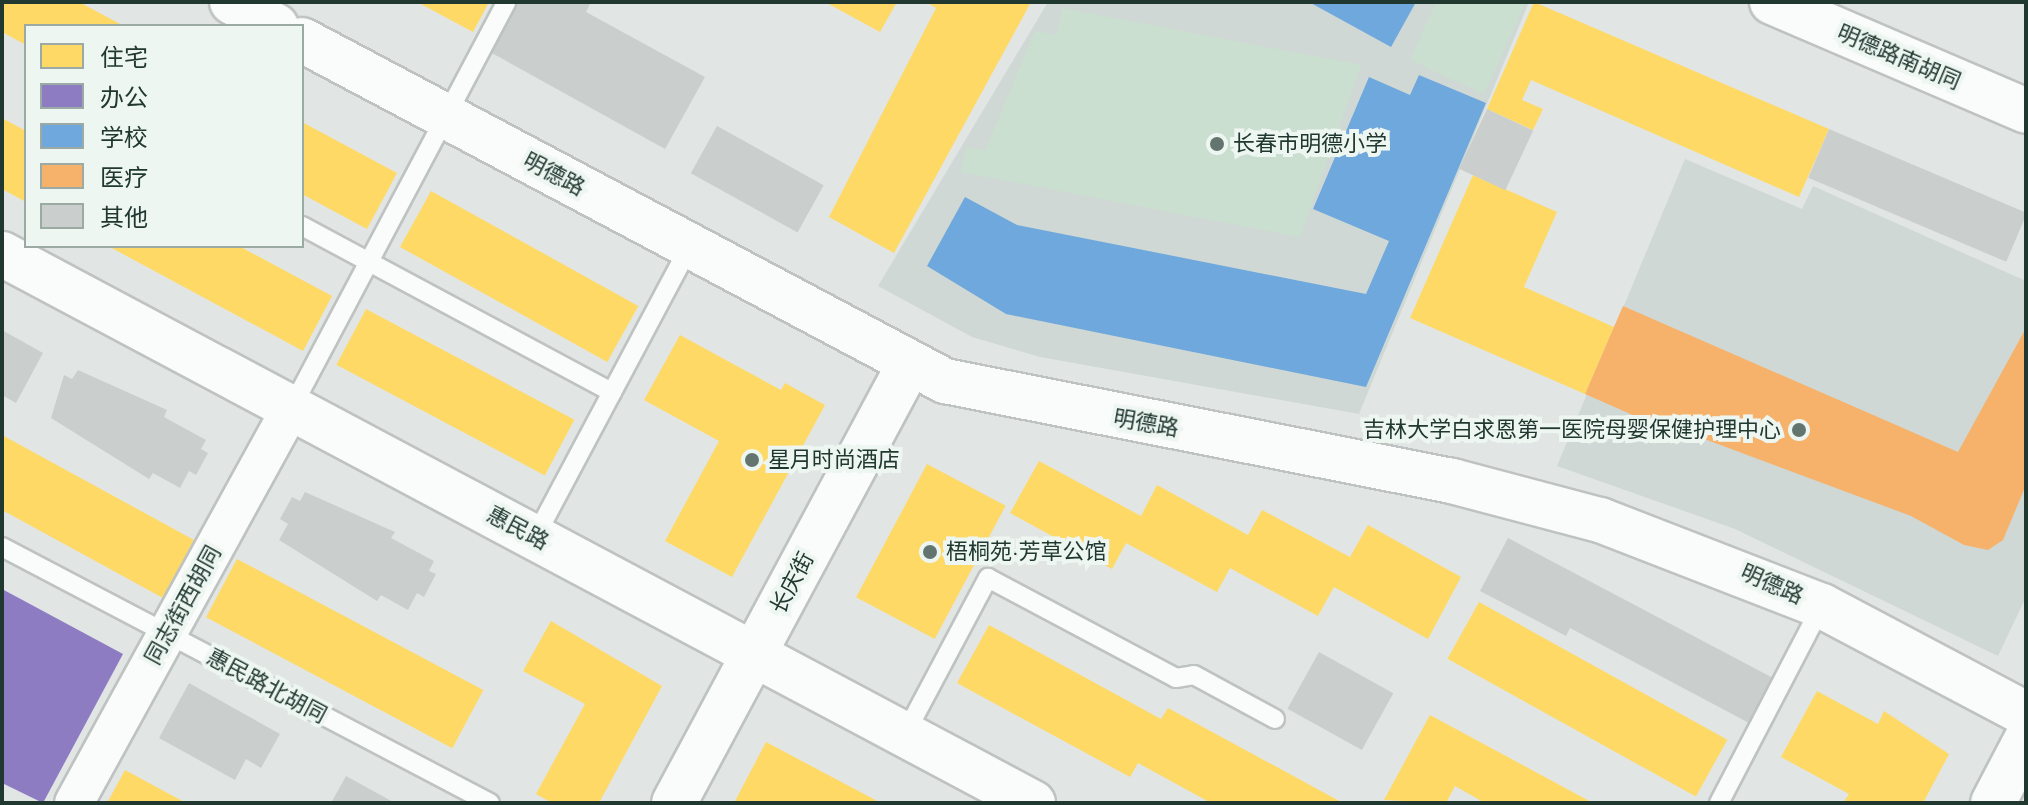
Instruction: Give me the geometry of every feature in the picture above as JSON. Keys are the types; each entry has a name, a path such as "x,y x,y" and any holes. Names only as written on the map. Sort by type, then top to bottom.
{"street":[{"path":"232,2 272,24"},
{"name":"明德路南胡同","path":"1772,2 2026,111"},
{"name":"明德路","path":"304,41 909,364 992,395 1547,504 1730,565 1822,606 2026,714"},
{"name":"惠民路","path":"2,254 1033,803"},
{"name":"长庆街","path":"674,803 909,364"},
{"name":"同志街西胡同","path":"74,803 292,407"},
{"path":"1993,803 2026,740"}],"lane":[{"path":"292,407 506,2"},
{"path":"304,227 612,392"},
{"path":"535,537 689,247"},
{"name":"惠民路北胡同","path":"2,547 490,803"},
{"path":"905,734 988,578 1176,678 1194,675 1275,719"},
{"path":"1719,803 1822,606"}],"shaded area":[{"name":"长春市明德小学","path":"1048,2 1529,2 1359,414 1040,357 972,337 878,286"},
{"name":"吉林大学白求恩第一医院母婴保健护理中心","path":"1685,159 1802,209 1813,186 2026,281 2026,597 1998,656 1735,529 1557,466"}],"green space":[{"path":"1436,2 1526,2 1484,94 1410,60"},
{"path":"1062,8 1361,65 1300,237 961,172 966,147 985,151 1035,31 1057,35"}],"building: 住宅":[{"path":"2,2 79,2 120,24 24,24 24,44 2,32"},
{"path":"417,2 489,2 473,32"},
{"path":"825,2 897,2 880,32"},
{"path":"926,2 1030,4 894,253 829,217 936,8"},
{"path":"1534,2 1829,129 1799,197 1531,80 1522,100 1543,109 1533,130 1487,109"},
{"path":"2,118 24,130 24,201 2,189"},
{"path":"304,123 397,173 367,229 304,195"},
{"path":"1473,175 1557,212 1524,287 1614,327 1585,394 1410,318"},
{"path":"431,191 638,306 607,362 400,247"},
{"path":"112,248 243,248 332,296 303,351"},
{"path":"366,309 574,420 545,475 336,365"},
{"name":"星月时尚酒店","path":"680,335 781,390 785,383 825,405 732,577 665,541 719,441 644,400"},
{"path":"2,435 194,540 163,598 2,510"},
{"path":"1039,461 1141,516 1157,485 1248,535 1262,510 1350,557 1368,525 1461,577 1428,639 1334,587 1318,616 1230,568 1217,592 1126,543 1112,569 1010,513"},
{"name":"梧桐苑·芳草公馆","path":"927,464 1006,506 935,639 856,597"},
{"path":"237,559 483,690 452,748 206,617"},
{"path":"1479,602 1727,740 1696,797 1447,659"},
{"path":"551,621 662,686 599,803 552,803 536,794 585,704 523,671"},
{"path":"989,625 1161,719 1168,708 1343,803 1211,803 1138,763 1130,777 957,683"},
{"path":"1817,691 1878,724 1884,711 1949,754 1923,803 1843,803 1849,794 1781,757"},
{"path":"1430,715 1593,803 1485,803 1455,786 1446,803 1384,800"},
{"path":"766,742 881,803 734,803"},
{"path":"125,770 186,803 107,803"}],"building: 办公":[{"path":"2,589 123,654 43,803 2,783"}],"building: 学校":[{"path":"1309,2 1416,2 1391,47"},
{"path":"1419,75 1486,103 1366,387 1006,314 927,266 965,197 1017,225 1366,294 1389,241 1313,209 1369,77 1410,95"}],"building: 医疗":[{"path":"1623,306 1958,452 2026,328 2026,485 2003,540 1988,550 1964,545 1911,516 1699,437 1696,443 1585,394"}],"building: 其他":[{"path":"517,2 591,2 586,12 705,77 665,149 490,52"},
{"path":"1487,109 1533,131 1505,190 1459,169"},
{"path":"717,126 824,185 798,232 691,173"},
{"path":"1829,129 2026,213 2006,262 1808,178"},
{"path":"2,330 43,353 16,403 2,395"},
{"path":"78,370 167,410 164,417 206,440 201,449 208,453 196,475 189,471 180,488 153,473 149,479 51,418 64,375 72,379"},
{"path":"305,492 395,532 391,538 434,561 429,571 436,574 424,597 417,593 408,610 381,595 377,601 279,540 288,524 280,519 292,497 300,501"},
{"path":"1508,538 1773,678 1749,723 1570,628 1566,636 1480,591"},
{"path":"1319,652 1393,693 1362,750 1287,709"},
{"path":"189,683 280,734 261,768 246,759 235,780 159,738"},
{"path":"346,776 395,803 331,803"}],"place":[{"name":"长春市明德小学","path":"1217,144"},
{"name":"吉林大学白求恩第一医院母婴保健护理中心","path":"1799,430"},
{"name":"星月时尚酒店","path":"752,460"},
{"name":"梧桐苑·芳草公馆","path":"930,552"}]}
